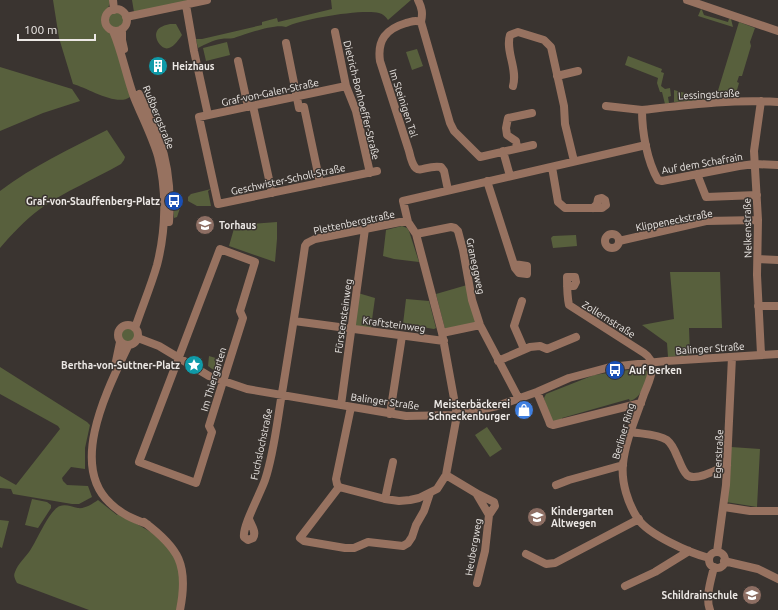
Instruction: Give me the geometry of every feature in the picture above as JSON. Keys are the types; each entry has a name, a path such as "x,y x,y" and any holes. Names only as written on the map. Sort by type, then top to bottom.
{"street":[{"path":"113,0 114,10"},
{"path":"126,18 207,0"},
{"path":"418,0 422,7 421,22 445,108 454,131 480,157 533,145"},
{"path":"687,0 778,32"},
{"path":"186,5 208,115"},
{"path":"114,10 121,11 126,18 126,24 119,30 113,30 108,27 105,22 108,13 114,10"},
{"name":"Im Steinigen Tal","path":"421,22 415,20 398,25 389,31 383,37 379,52 380,61 412,164 416,168 420,169 441,167 444,171 448,190"},
{"name":"Rußbergstraße","path":"122,29 122,40 129,68 139,95 159,138 164,155 169,179 170,210 164,246 147,293 131,326 124,326 119,330 118,336 124,344 100,413 93,440 92,461 95,480 103,496 125,514 147,524 172,546 180,562 183,586 180,610"},
{"name":"Rußbergstraße","path":"113,30 132,90 158,157 162,180 164,213 158,260"},
{"name":"Dietrich-Bonhoeffer-Straße","path":"335,32 346,86 356,111 373,172"},
{"path":"513,86 515,79 508,42 510,35 518,32 544,40 551,47 564,106 565,124 574,161"},
{"path":"286,43 299,108 304,107 320,183"},
{"path":"238,62 272,193"},
{"path":"557,76 578,71"},
{"name":"Graf-von-Galen-Straße","path":"199,117 346,86"},
{"name":"Nelkenstraße","path":"761,101 754,151 758,220 758,306 761,354"},
{"name":"Lessingstraße","path":"606,106 642,110 676,105 719,102 778,102"},
{"path":"408,222 403,201 646,145 642,110"},
{"path":"517,148 516,141 507,135 506,128 508,118 532,113"},
{"name":"Geschwister-Scholl-Straße","path":"199,117 218,204 373,172"},
{"name":"Auf dem Schafrain","path":"646,145 656,176 658,180 662,181 722,168 755,164 778,165"},
{"path":"503,151 510,176"},
{"path":"552,167 558,202 565,208 593,208"},
{"path":"697,174 706,197 757,195"},
{"path":"487,181 514,264"},
{"name":"Klippeneckstraße","path":"619,241 706,221 758,220"},
{"name":"Plettenbergstraße","path":"281,395 307,243 365,229 400,222 408,222 416,234 442,333 457,415"},
{"name":"Graneggweg","path":"416,234 448,228 456,228 458,231 472,300 480,325 519,399"},
{"name":"Fürstensteinweg","path":"340,405 365,229"},
{"name":"Im Thiergarten","path":"220,249 255,262 240,311 243,318 223,382 209,426 212,432 196,484 139,462 220,249"},
{"path":"758,259 778,260"},
{"name":"Zollernstraße","path":"567,286 569,305 644,352 649,356 652,362"},
{"path":"522,301 514,326 524,349"},
{"path":"758,306 778,306"},
{"name":"Kraftsteinweg","path":"294,321 444,341"},
{"path":"442,333 480,325"},
{"path":"124,344 133,344 138,338 138,333 131,326"},
{"path":"390,414 402,336"},
{"path":"498,361 530,347 540,346 547,348 576,337"},
{"name":"Balinger Straße","path":"138,338 155,344 207,375 223,382 247,389 390,414 420,417 457,415 496,406 519,399 569,378 610,367 652,362 778,354"},
{"name":"Egerstraße","path":"718,552 724,508 732,357"},
{"name":"Berliner Ring","path":"652,362 651,375 626,449 623,465 625,487 638,519 646,527 666,540 688,551 709,558"},
{"path":"537,392 548,421 553,425 641,402"},
{"name":"Fuchslochstraße","path":"249,519 265,479 274,439 281,395"},
{"path":"339,487 336,479 351,407"},
{"path":"339,487 385,499 399,501 419,498 437,489 446,475 457,415"},
{"path":"631,432 668,440 687,475 692,477 698,478 727,465"},
{"path":"385,499 393,462"},
{"path":"556,485 623,465"},
{"name":"Heubergweg","path":"446,475 476,493 490,515 485,551 477,583"},
{"path":"339,487 300,538 304,541 345,548 354,548 368,542 403,546 408,543 412,537 416,525 424,511 430,493"},
{"path":"724,508 750,511 778,511"},
{"path":"526,554 546,564 555,563 638,519"},
{"path":"624,586 655,572 688,551"},
{"path":"714,567 710,564 709,558 712,554 718,552 722,555 724,561"},
{"path":"714,567 721,566 724,561"},
{"path":"724,561 758,569 778,579"},
{"path":"710,610 708,604 709,589 714,567"}],"green space":[{"path":"53,0 110,0 103,17 102,25 112,34 131,94 130,97 118,100 102,96 73,84 59,38"},
{"path":"132,0 193,0 134,12"},
{"path":"331,0 411,0 388,20 380,13 359,12 305,21 286,27 275,26 234,38 210,42 198,48 196,39 202,39 262,25 262,22 277,18 278,22 332,9"},
{"path":"701,9 704,15 728,22 729,19 731,19 733,27 698,16"},
{"path":"116,12 122,14 124,20 122,26 116,28 110,26 108,20 110,14"},
{"path":"739,22 755,28 742,76 739,76 737,82 739,83 738,91 733,96 716,97"},
{"path":"176,24 182,35 173,46 164,48 157,40 156,34 161,27"},
{"path":"227,42 230,55 206,61 203,48"},
{"path":"417,49 423,66 412,70 406,52"},
{"path":"628,56 662,69 661,72 664,73 661,86 665,89 670,88 671,96 668,97 669,103 665,104 662,92 660,92 657,83 658,78 625,65"},
{"path":"0,67 72,89 80,101 43,113 0,131"},
{"path":"674,90 703,98 704,96 707,96 707,100 674,102"},
{"path":"107,130 125,157 121,164 40,209 19,227 0,248 0,191 39,166"},
{"path":"211,189 208,191 211,206 197,206 188,201 188,197 191,194"},
{"path":"175,198 180,199 180,208 177,217 174,218 173,203 175,203"},
{"path":"277,222 275,262 229,246 235,225"},
{"path":"402,226 407,228 409,231 419,262 383,256 386,230"},
{"path":"576,235 577,246 553,248 551,238 553,236"},
{"path":"670,272 720,272 722,328 689,328 690,355 668,357 667,343 642,325 674,319"},
{"path":"467,285 479,323 445,329 436,294"},
{"path":"358,293 375,298 371,327 354,327"},
{"path":"406,299 429,301 436,328 434,329 403,324"},
{"path":"128,327 135,332 136,335 131,342 128,343 121,338 120,335 125,328"},
{"path":"209,356 219,359 215,371 208,366"},
{"path":"0,367 90,425 85,448 85,469 71,467 62,478 67,485 88,486 92,497 79,504 72,504 13,494 11,489 0,488 0,476 16,485 60,429 58,426 0,394"},
{"path":"642,368 646,369 648,374 640,394 634,399 630,401 629,399 562,418 562,420 550,420 544,398 546,394 594,375"},
{"path":"487,427 502,449 490,457 475,435"},
{"path":"731,447 760,449 757,507 726,502"},
{"path":"32,499 47,502 51,505 51,508 38,528 25,525"},
{"path":"98,500 117,515 118,514 141,526 160,539 168,547 174,557 181,582 177,610 89,610 17,583 14,576 16,569 31,549 56,508 64,505 83,508"},
{"path":"0,520 9,521 2,548 0,547"}],"place":[{"name":"Heizhaus","path":"158,66"},
{"name":"Graf-von-Stauffenberg-Platz","path":"174,201"},
{"name":"Torhaus","path":"205,225"},
{"name":"Bertha-von-Suttner-Platz","path":"194,365"},
{"name":"Auf Berken","path":"615,370"},
{"name":"Meisterbäckerei Schneckenburger","path":"524,410"},
{"name":"Kindergarten Altwegen","path":"537,517"},
{"name":"Schildrainschule","path":"752,595"}]}
